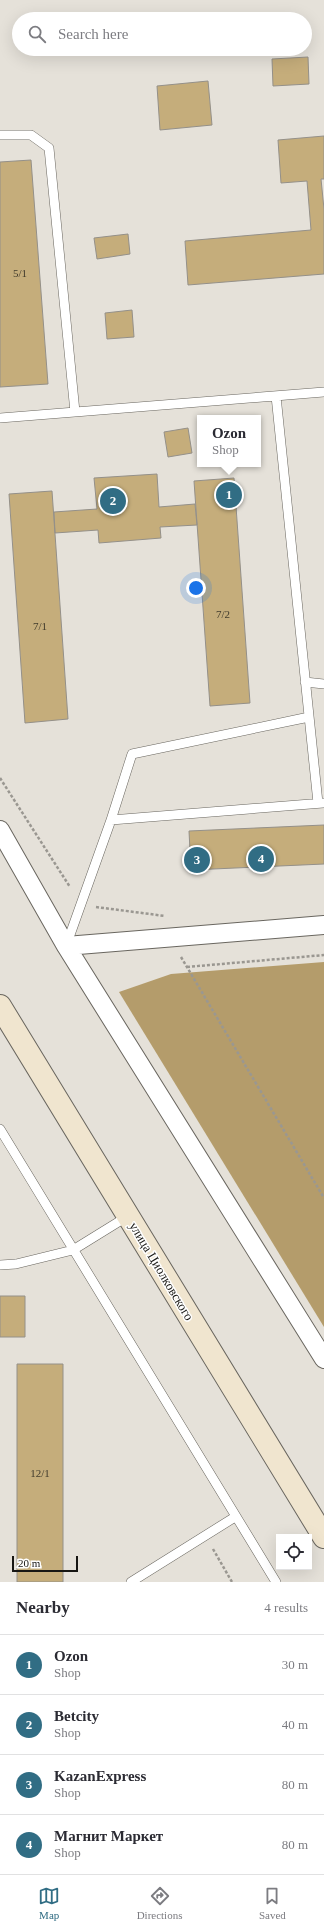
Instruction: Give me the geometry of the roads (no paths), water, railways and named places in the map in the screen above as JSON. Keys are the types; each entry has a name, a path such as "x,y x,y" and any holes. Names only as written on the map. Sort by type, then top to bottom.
{"main road":[{"name":"улица Циолковского","path":"0,1006 324,1536"}],"street":[{"path":"0,830 66,946 324,1359"},
{"path":"66,946 324,925"}],"lane":[{"path":"0,135 31,135 49,148 75,412"},
{"path":"0,418 324,392"},
{"path":"111,820 321,803 305,682 276,396"},
{"path":"305,682 324,684"},
{"path":"66,946 111,820 132,754 309,717"},
{"path":"0,1129 276,1582"},
{"path":"0,1265 16,1264 73,1250 128,1216"},
{"path":"131,1582 235,1516"}],"place":[{"name":"Ozon","path":"229,495"},
{"name":"Betcity","path":"113,501"},
{"name":"Магнит Маркет","path":"261,859"},
{"name":"KazanExpress","path":"197,860"}]}
